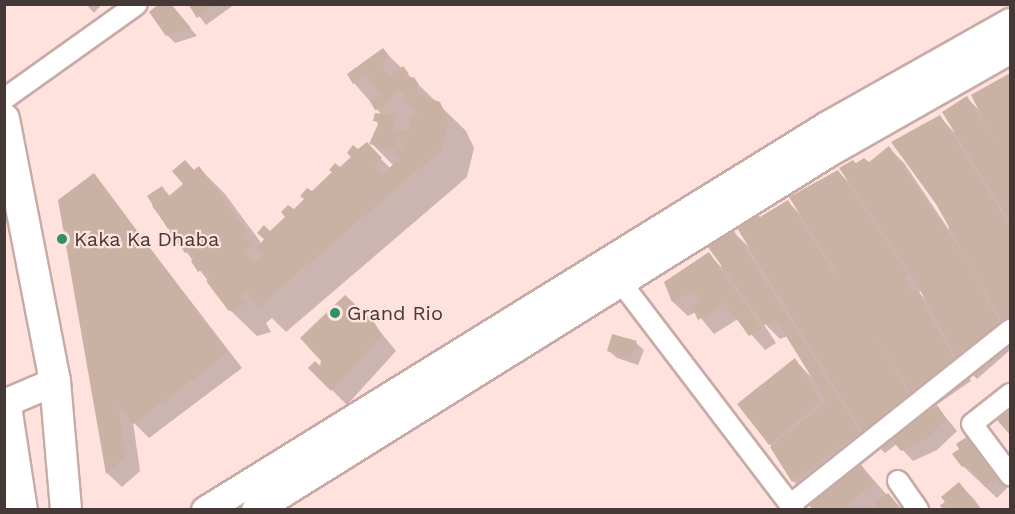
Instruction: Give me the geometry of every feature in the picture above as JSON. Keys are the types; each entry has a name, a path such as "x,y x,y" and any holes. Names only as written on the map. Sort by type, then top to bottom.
{"highway":[{"path":"4,404 20,510"}],"main road":[{"path":"205,510 827,125 1011,22"},
{"path":"255,510 622,284 829,152 1011,49"},
{"path":"4,119 55,381 66,510"},
{"path":"4,404 55,381"}],"street":[{"path":"4,99 137,4"},
{"path":"606,262 792,507 1011,330"},
{"path":"1011,394 972,424 1011,475"},
{"path":"898,481 918,510"}],"building":[{"path":"159,4 171,4 191,28 166,36 149,12"},
{"path":"188,4 217,4 197,18"},
{"path":"383,48 390,57 381,64 391,77 403,66 409,74 401,80 414,77 419,85 415,89 421,95 440,102 448,120 441,150 258,307 247,291 240,296 245,304 233,312 228,310 206,281 211,278 203,269 198,272 191,261 195,258 188,251 185,253 170,232 171,227 168,229 147,196 162,186 169,196 183,184 172,171 185,160 194,170 199,166 246,230 242,234 252,246 245,254 255,263 263,254 257,248 264,239 257,233 264,225 270,231 285,217 281,212 288,205 294,209 304,199 300,196 307,188 312,191 332,172 329,170 335,163 340,167 351,157 347,153 353,145 358,149 367,142 382,158 373,165 382,175 399,159 394,154 400,146 406,152 398,137 395,150 369,144 379,122 373,121 375,113 394,115 392,131 410,130 411,118 418,113 398,88 384,107 375,110 370,101 382,96 366,74 353,84 347,74"},
{"path":"1010,73 1010,221 942,112 967,96 995,142 971,95"},
{"path":"940,115 1010,226 1010,324 1006,328 936,204 891,142"},
{"path":"889,146 969,263 1003,330 961,365 913,277 839,168 853,160 856,163 864,158 869,162"},
{"path":"838,170 909,275 905,277 912,290 917,290 957,366 913,396 789,197"},
{"path":"94,173 228,353 133,424 118,404 125,456 106,474 58,200"},
{"path":"788,200 835,275 847,286 911,398 864,434 737,228 757,214 760,217"},
{"path":"734,231 860,432 792,482 770,447 827,402 776,320 764,325 708,247"},
{"path":"709,252 762,328 749,336 725,303 698,320 692,307 701,302 694,291 672,302 664,282"},
{"path":"345,295 374,322 382,335 331,391 308,368 315,361 320,366 321,361 300,338"},
{"path":"612,334 637,341 631,359 607,351"},
{"path":"795,358 821,401 769,445 737,404"},
{"path":"937,405 946,418 926,439 901,451 893,441 895,435"},
{"path":"1010,410 1010,435 997,420"},
{"path":"971,434 1001,475 985,487 967,464 962,467 952,454 959,449 956,444"},
{"path":"858,460 874,483 842,510 813,510 806,501"},
{"path":"959,482 981,510 939,506 945,502 941,497"},
{"path":"888,493 902,510 877,510 874,504"}],"place":[{"name":"Kaka Ka Dhaba","path":"62,239"},
{"name":"Grand Rio","path":"335,313"}]}
